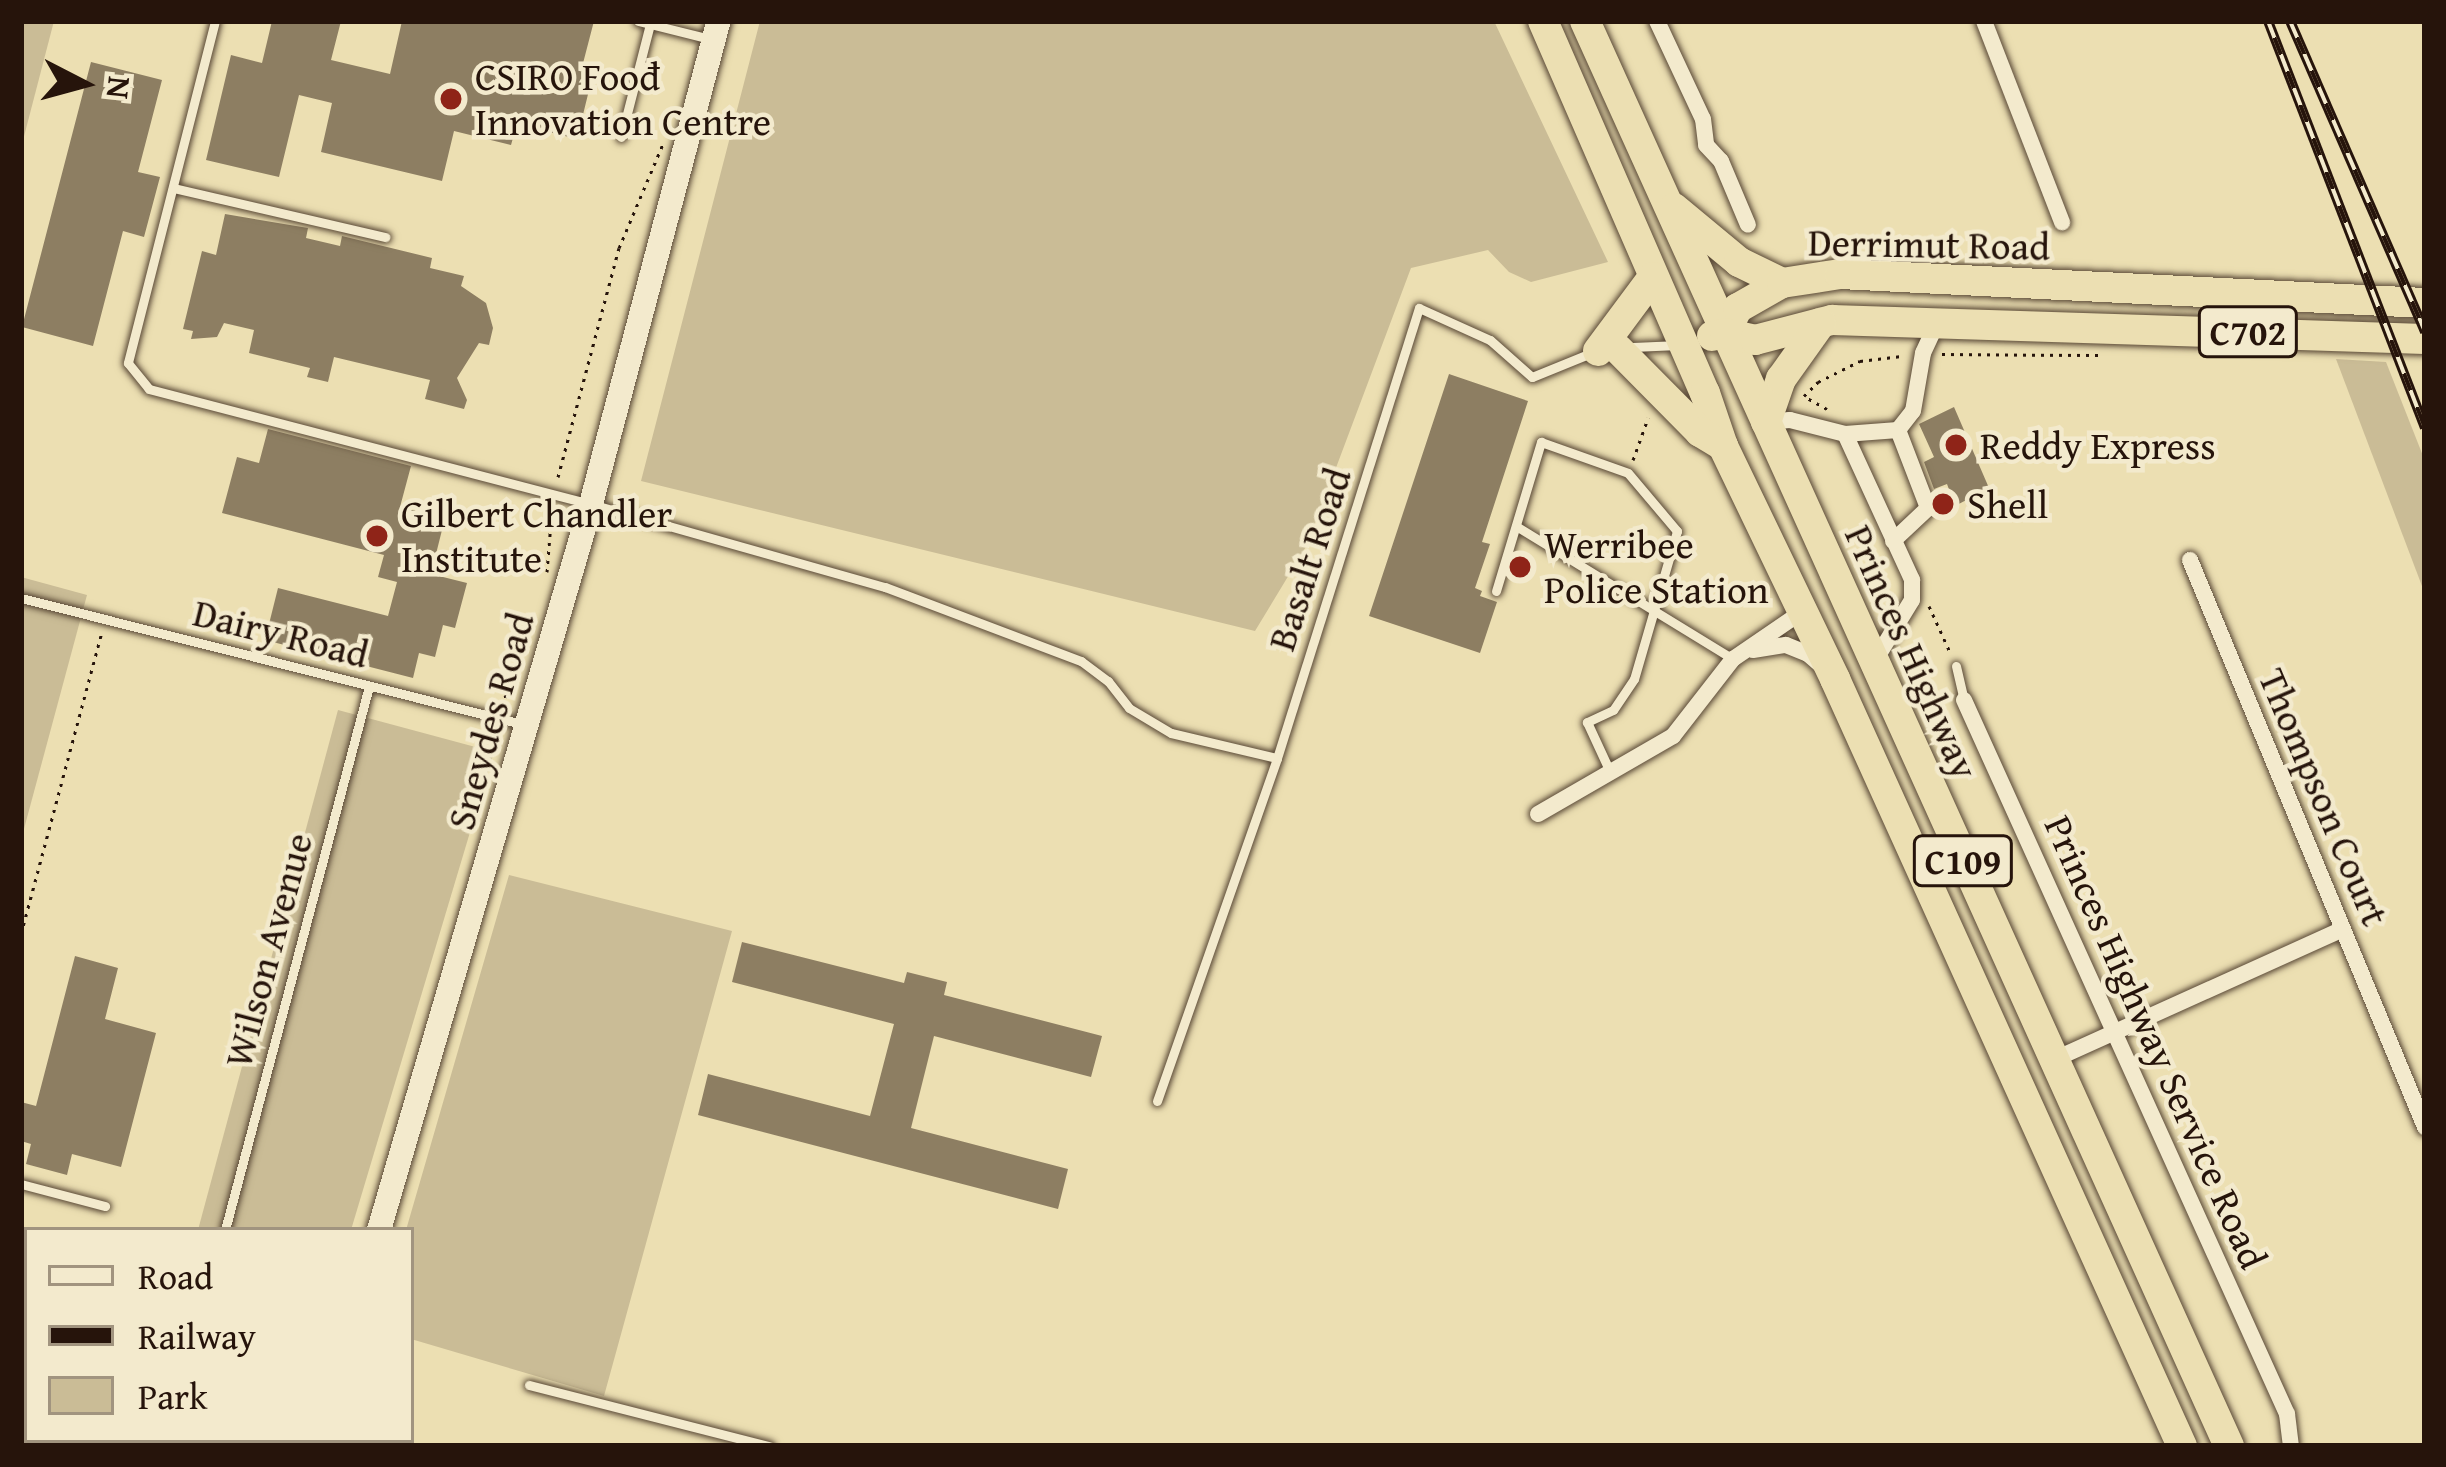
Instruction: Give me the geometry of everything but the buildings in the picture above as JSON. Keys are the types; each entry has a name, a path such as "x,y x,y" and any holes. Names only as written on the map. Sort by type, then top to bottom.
{"highway":[{"name":"Princes Highway","path":"1543,21 1723,446 1828,605 1874,662 2229,1446"},
{"name":"Princes Highway","path":"1585,21 1766,422 1828,605 1835,680 2182,1446"},
{"path":"1665,199 1738,262 1782,283"},
{"name":"Derrimut Road","path":"2425,303 1840,274 1782,283 1738,308 1725,333 1755,340 1821,323 1930,339 2425,339"},
{"path":"1653,278 1608,350 1700,432 1723,446"},
{"path":"1766,422 1780,379 1821,323"},
{"name":"C702","path":"1683,344 1725,333"},
{"path":"2014,1075 2053,1060"}],"main road":[{"name":"Sneydes Road","path":"381,1227 591,504 716,31"}],"street":[{"path":"1657,21 1702,119 1706,145 1720,161 1748,225"},
{"path":"1984,21 2062,222"},
{"path":"1766,422 1790,420 1845,434 1898,430 1913,411 1930,339"},
{"path":"1894,541 1928,508 1898,430"},
{"path":"1845,434 1912,580 1912,600 1874,662"},
{"name":"Thompson Court","path":"2190,560 2425,1127"},
{"path":"1538,814 1673,736 1733,658 1828,605"},
{"path":"1733,658 1767,644 1786,645 1808,654 1835,680"},
{"name":"Princes Highway Service Road","path":"1964,700 2287,1414 2291,1446"},
{"path":"2053,1060 2344,929"}],"lane":[{"path":"215,21 128,363 148,389 591,504 1000,626 1081,661 1108,681 1129,708 1171,734 1277,758"},
{"path":"621,137 644,22 716,31"},
{"path":"172,188 386,237"},
{"name":"Basalt Road","path":"1157,1101 1277,758 1419,308 1490,340 1532,377 1608,350 1683,344"},
{"path":"1496,592 1541,442 1628,473 1677,531 1656,613 1624,698 1587,722 1611,774"},
{"path":"1516,526 1733,658"},
{"name":"Dairy Road","path":"21,598 527,725"},
{"name":"Princes Highway Service Road","path":"1956,666 1964,700"},
{"name":"Wilson Avenue","path":"226,1227 369,686"},
{"path":"21,1184 105,1206"},
{"path":"529,1385 770,1446"}],"path":[{"path":"546,574 552,494 619,248 638,193 665,140"},
{"path":"1804,396 1860,361 1930,339"},
{"path":"1628,473 1649,415"},
{"path":"1912,580 1936,618 1956,666"},
{"path":"21,934 105,619"},
{"path":"494,717 516,681"}],"green space":[{"path":"21,21 54,21 21,148"},
{"path":"760,21 1494,21 1608,262 1531,282 1509,272 1488,250 1411,268 1307,545 1255,631 641,481"},
{"path":"2336,359 2386,362 2425,461 2425,594"},
{"path":"21,577 87,595 21,840"},
{"path":"338,710 494,752 352,1227 199,1227"},
{"path":"509,875 732,931 604,1396 414,1340 414,1227 407,1227"}],"railway":[{"path":"2268,21 2425,428"},
{"path":"2290,21 2425,332"}],"place":[{"name":"CSIRO Foođ Innovation Centre","path":"451,99"},
{"name":"Reddy Express","path":"1956,445"},
{"name":"Shell","path":"1943,504"},
{"name":"Gilbert Chandler Institute","path":"377,536"},
{"name":"Werribee Police Station","path":"1520,567"}]}
